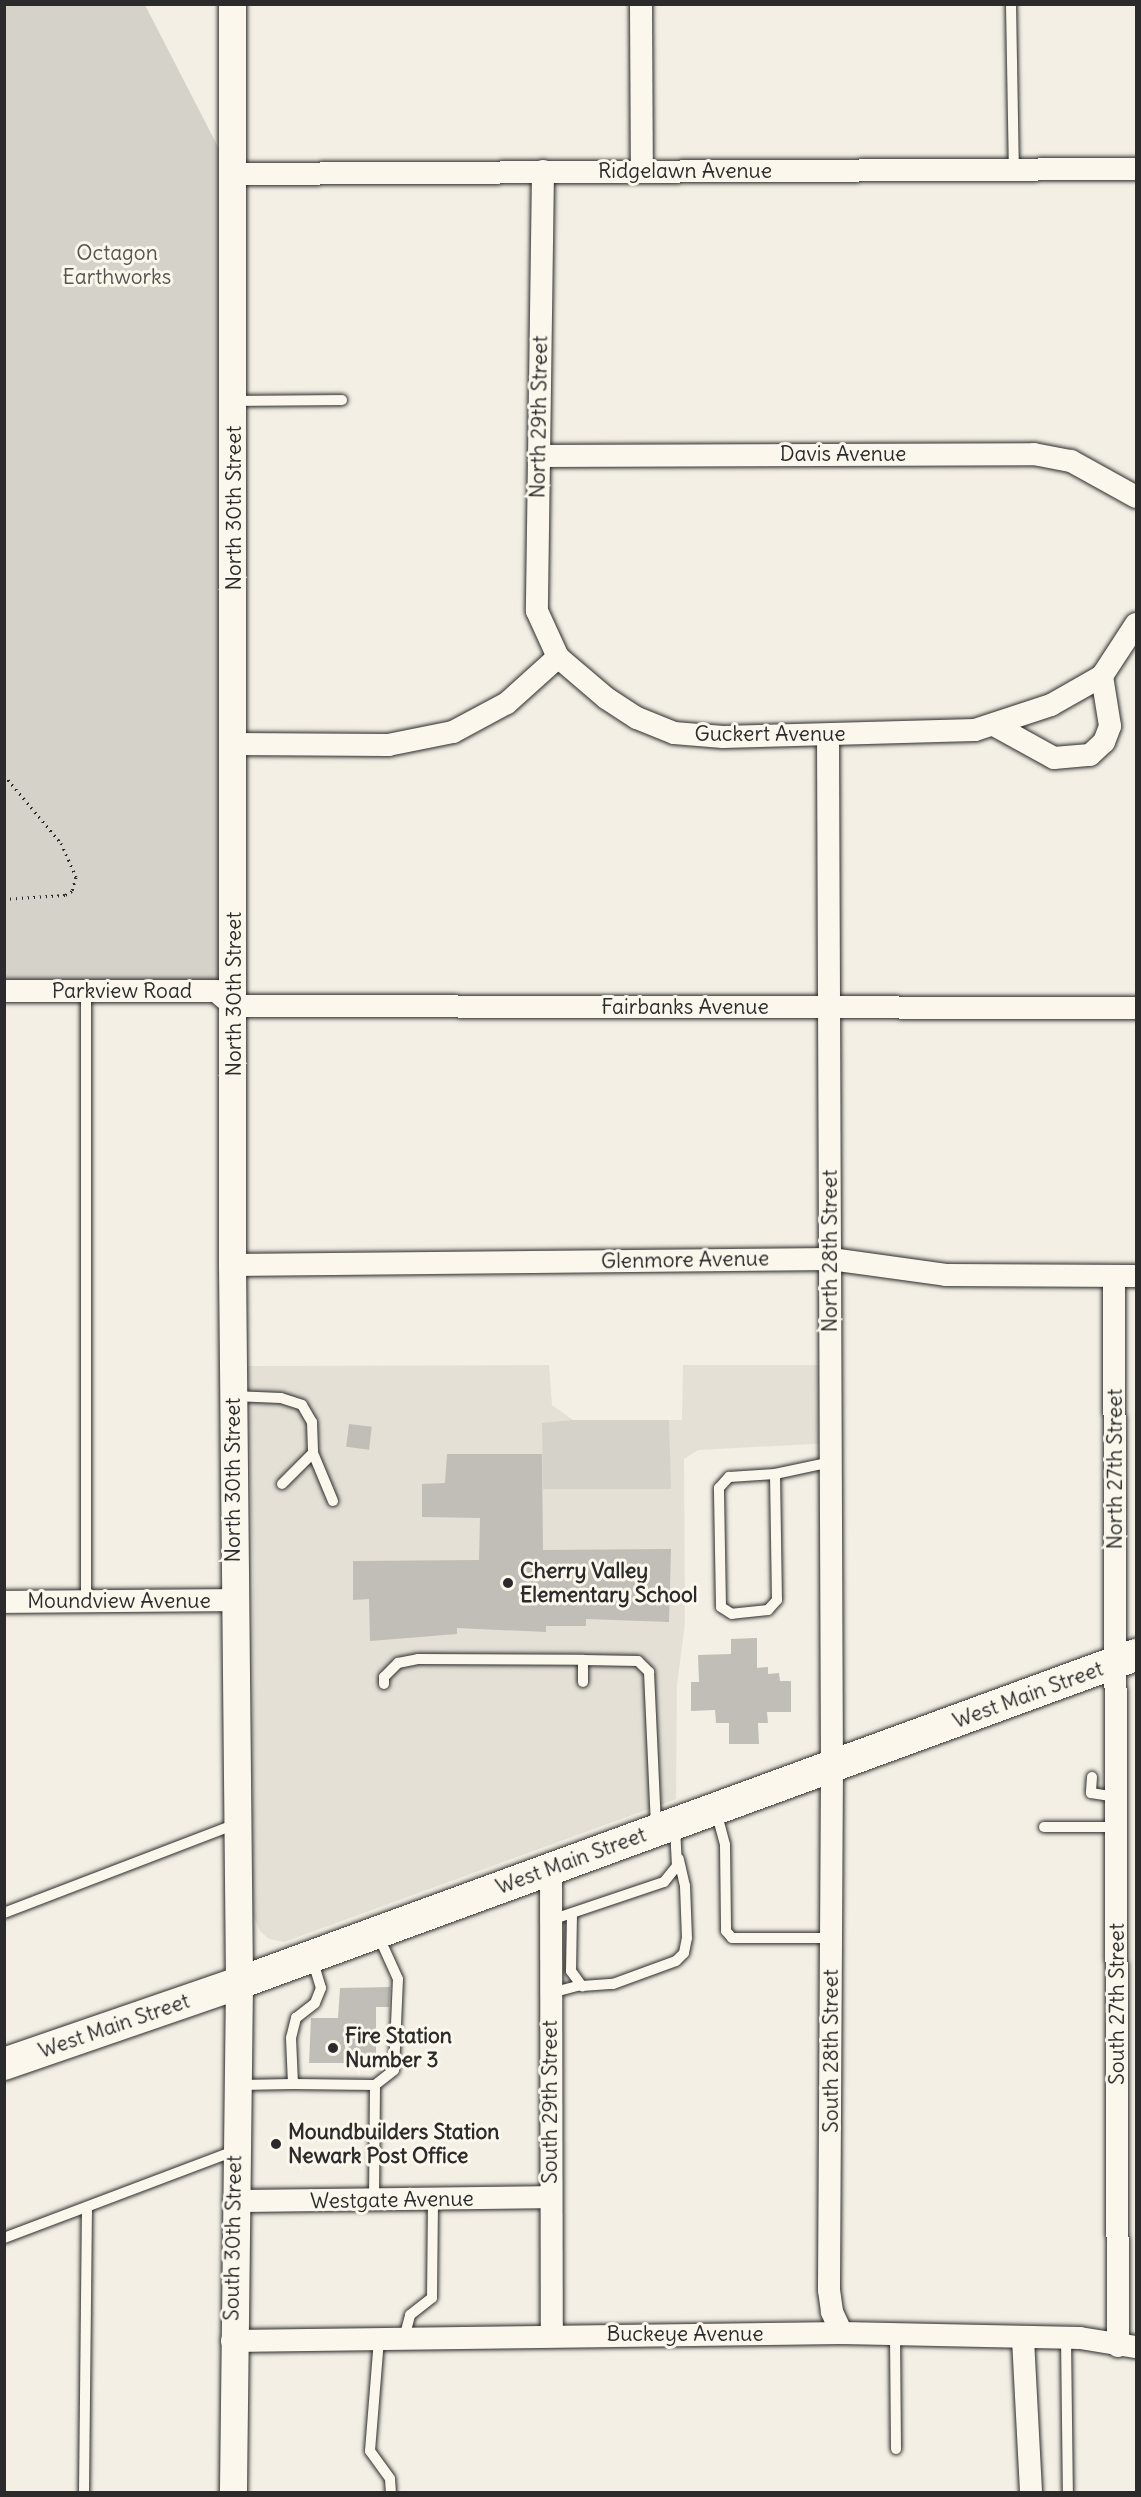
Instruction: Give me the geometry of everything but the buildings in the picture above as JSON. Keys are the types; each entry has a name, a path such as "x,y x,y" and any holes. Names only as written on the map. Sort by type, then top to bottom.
{"main road":[{"name":"West Main Street","path":"4,2064 239,1983 1126,1659"}],"street":[{"name":"North 30th Street","path":"232,4 234,401 232,1265 239,1983"},
{"path":"641,4 642,171"},
{"name":"Ridgelawn Avenue","path":"233,174 1137,169"},
{"name":"North 29th Street","path":"543,171 537,611 558,657"},
{"name":"Davis Avenue","path":"539,456 1034,454 1071,461 1137,497"},
{"name":"Guckert Avenue","path":"558,657 621,708 674,733 723,737 828,736 996,726 1050,705 1102,676 1137,624"},
{"path":"234,744 388,746 453,732 507,703 558,657"},
{"path":"996,726 1054,758 1074,760 1090,755 1104,742 1110,726 1102,676"},
{"name":"North 28th Street","path":"828,736 832,1766"},
{"name":"Parkview Road","path":"4,991 216,991 234,1006"},
{"name":"Fairbanks Avenue","path":"234,1006 1137,1008"},
{"name":"Glenmore Avenue","path":"232,1265 831,1259 946,1275 1137,1276"},
{"name":"North 27th Street","path":"1114,1276 1126,1659"},
{"name":"Moundview Avenue","path":"4,1602 234,1600"},
{"name":"South 27th Street","path":"1126,1659 1116,1827 1127,2346"},
{"name":"South 28th Street","path":"832,1766 829,2290 832,2312 842,2333"},
{"name":"South 29th Street","path":"551,1869 562,1917 551,1993 552,2335"},
{"name":"South 30th Street","path":"233,2493 234,2151 239,1983"},
{"name":"Westgate Avenue","path":"234,2202 550,2198"},
{"name":"Buckeye Avenue","path":"232,2341 552,2335 842,2333 1023,2339 1066,2338 1127,2346"},
{"path":"1023,2339 1031,2493"}],"lane":[{"path":"1011,4 1014,170"},
{"path":"234,401 342,400"},
{"path":"86,991 86,1601"},
{"path":"233,1396 281,1398 302,1405 312,1422 312,1453 333,1501"},
{"path":"282,1484 312,1453"},
{"path":"775,1474 777,1600 768,1610 732,1614 721,1607 719,1488 729,1476 775,1474 831,1462"},
{"path":"384,1684 384,1677 398,1663 417,1659 638,1661 649,1672 665,1827 678,1858 686,1896 687,1938 684,1953 665,1966 621,1982 596,1988 581,1985 551,1993"},
{"path":"583,1660 583,1682"},
{"path":"1092,1777 1091,1793 1116,1797"},
{"path":"716,1809 724,1845 726,1931 732,1938 832,1938"},
{"path":"4,1913 237,1824"},
{"path":"1044,1827 1116,1827"},
{"path":"581,1985 571,1971 562,1917 664,1882 677,1866 678,1858"},
{"path":"236,2085 375,2085 394,2070 398,2027 398,1979 376,1932"},
{"path":"293,2084 291,2037 296,2018 315,2003 321,1988 311,1956"},
{"path":"374,2200 375,2085"},
{"path":"4,2238 234,2151"},
{"path":"404,2338 410,2315 432,2298 432,2199"},
{"path":"84,2493 87,2207"},
{"path":"895,2335 896,2449"},
{"path":"379,2338 370,2451 390,2479 391,2493"},
{"path":"1066,2338 1068,2493"}],"path":[{"path":"4,775 67,852 76,877 72,891 65,895 4,900"}],"shaded area":[{"path":"549,1365 552,1405 573,1420 682,1420 683,1365 831,1365 832,1443 698,1450 684,1459 685,1623 677,1685 676,1799 284,1942 269,1939 260,1931 253,1915 253,1572 247,1366"}],"green space":[{"name":"Octagon Earthworks","path":"4,5 145,5 232,174 224,981 5,983"},
{"path":"573,1420 669,1420 671,1489 543,1489 542,1423"}],"place":[{"name":"Cherry Valley Elementary School","path":"508,1583"},
{"name":"Fire Station Number 3","path":"333,2048"},
{"name":"Moundbuilders Station Newark Post Office","path":"276,2144"}]}
